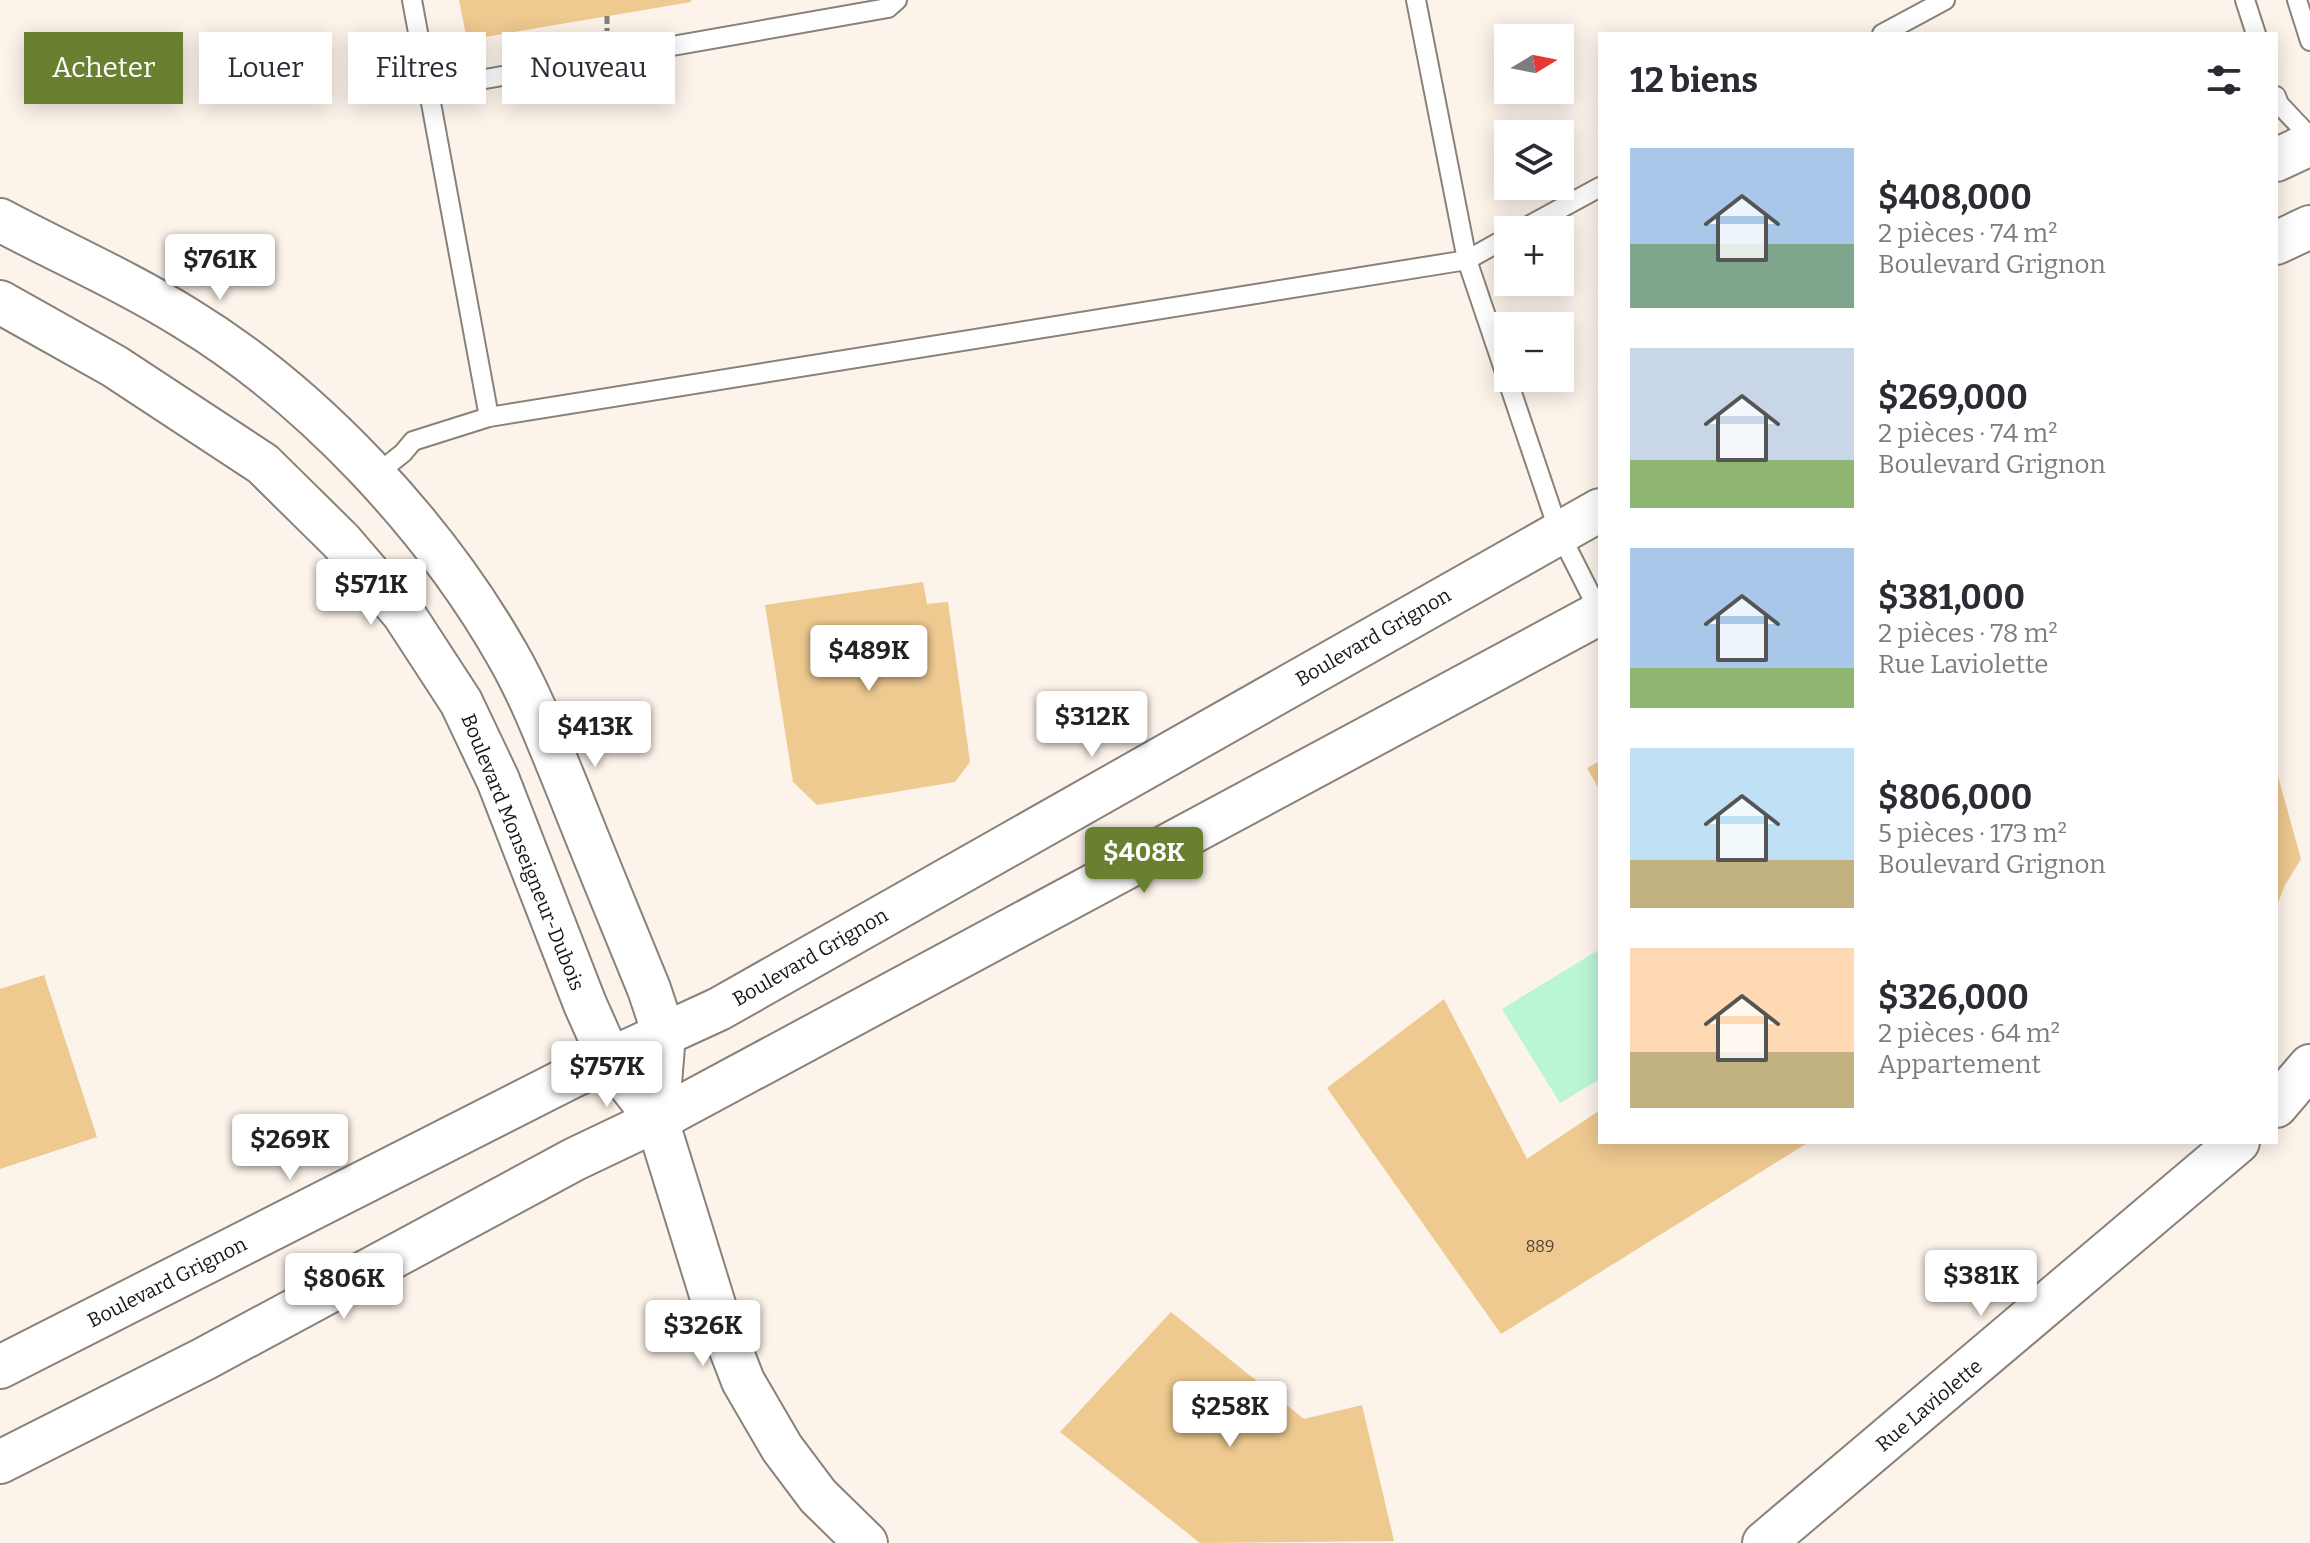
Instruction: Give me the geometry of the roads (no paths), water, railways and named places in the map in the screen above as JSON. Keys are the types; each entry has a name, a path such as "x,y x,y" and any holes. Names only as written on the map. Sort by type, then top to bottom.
{"street":[{"path":"2278,159 2310,144"},
{"name":"Boulevard Monseigneur-Dubois","path":"0,220 187,319 253,365 313,416 374,476 430,539 475,601 508,656 540,721 649,989 664,1034 657,1120"},
{"path":"2278,242 2310,227"},
{"name":"Boulevard Monseigneur-Dubois","path":"0,302 114,366 263,464 341,541 403,613 461,702 498,780 609,1058 657,1120 716,1311 743,1381 791,1460 818,1496 866,1543"},
{"name":"Boulevard Grignon","path":"0,1367 609,1058 719,1009 1598,511"},
{"path":"0,1462 204,1359 575,1159 657,1120 1598,614"},
{"path":"2278,1104 2310,1066"},
{"name":"Rue Laviolette","path":"1764,1543 2236,1144"}],"lane":[{"path":"412,0 418,32"},
{"path":"486,79 888,8 897,0"},
{"path":"1416,0 1467,260 1559,532 1598,609"},
{"path":"2245,0 2255,32"},
{"path":"2297,0 2310,41"},
{"path":"1886,32 1938,2"},
{"path":"2278,101 2310,137"},
{"path":"431,104 489,417"},
{"path":"1547,216 1598,188"},
{"path":"374,476 413,441 489,417 1467,260 1494,245"}]}
